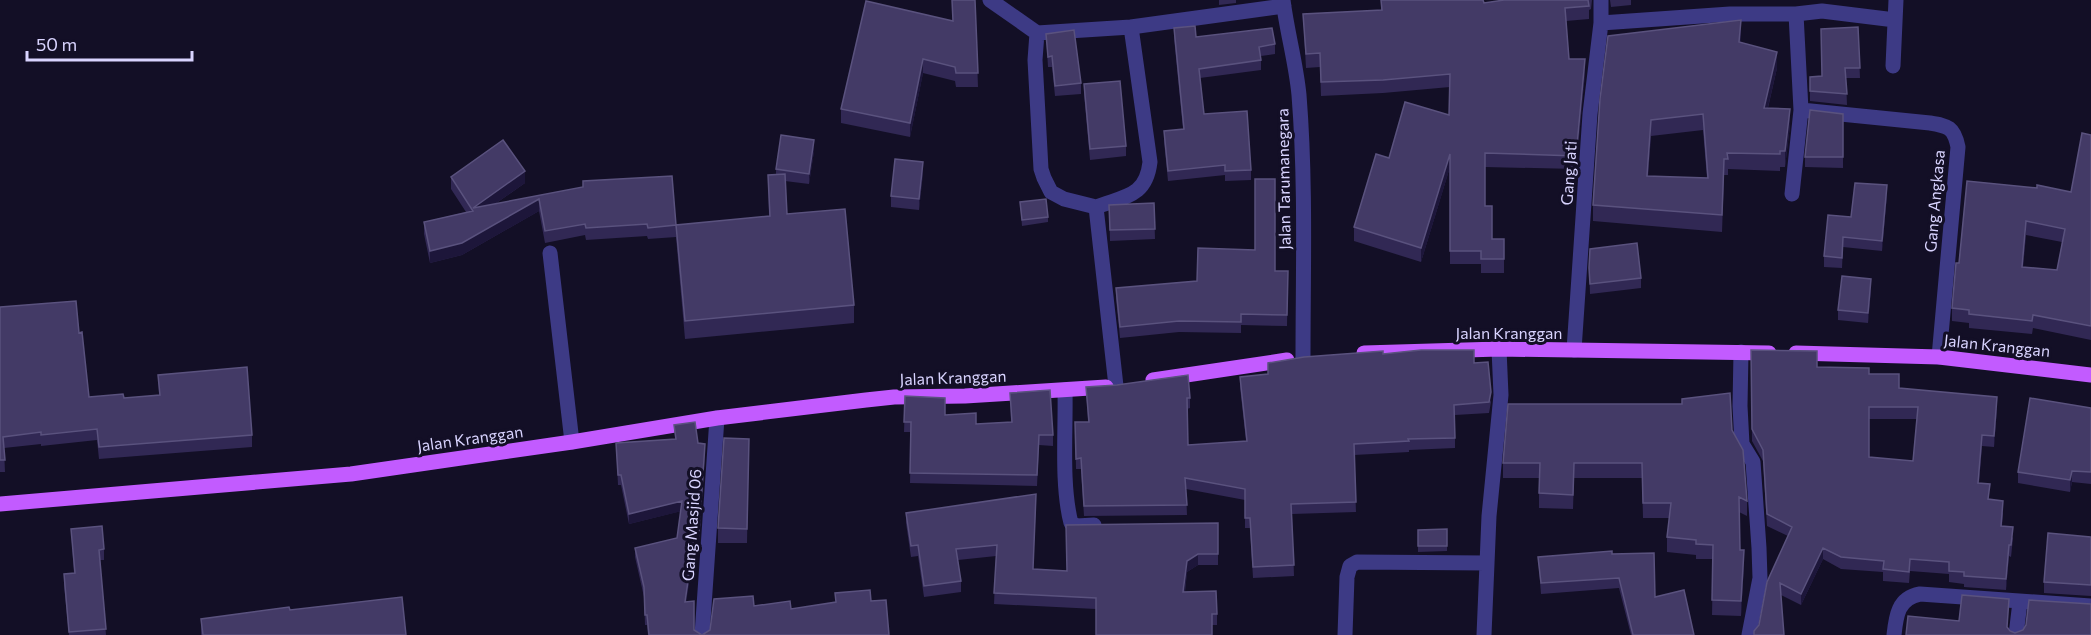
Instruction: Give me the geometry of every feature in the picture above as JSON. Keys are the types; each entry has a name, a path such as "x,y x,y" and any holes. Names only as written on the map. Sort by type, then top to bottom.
{"main road":[{"name":"Jalan Kranggan","path":"1351,354 1386,351 1574,350 1939,357 2091,375"},
{"name":"Jalan Kranggan","path":"0,504 351,474 717,418 894,397 965,396 1128,384 1309,358"}],"street":[{"path":"990,0 1037,33 1131,27 1284,3"},
{"name":"Gang Jati","path":"1574,350 1590,114 1601,23 1601,0"},
{"path":"1893,66 1896,0"},
{"name":"Jalan Tarumanegara","path":"1284,3 1293,48 1301,128 1309,358"},
{"path":"1601,23 1730,14 1796,14 1822,11 1895,20"},
{"path":"1792,194 1802,110 1796,14"},
{"path":"1037,33 1035,60 1041,169 1044,178 1051,192 1064,199 1096,207 1136,192 1144,185 1149,174 1150,162 1131,27"},
{"name":"Gang Angkasa","path":"1802,110 1930,123 1947,126 1956,135 1958,147 1939,357"},
{"path":"1096,207 1128,384"},
{"path":"550,253 572,442"},
{"path":"1484,635 1489,516 1501,395 1499,350"},
{"path":"1742,352 1740,406 1742,447 1753,462 1760,578 1749,635"},
{"path":"1065,390 1066,484 1071,523 1077,526 1113,525"},
{"name":"Gang Masjid 06","path":"702,635 717,418"},
{"path":"1345,635 1347,577 1350,566 1357,562 1487,563"},
{"path":"1894,635 1899,607 1912,596 1920,594 2091,606"},
{"path":"2016,635 2020,602"}],"building":[{"path":"952,0 975,0 978,73 956,73 955,67 923,59 910,123 841,109 866,1 953,21"},
{"path":"1381,0 1483,0 1484,3 1504,0 1588,0 1589,6 1565,8 1569,59 1585,59 1576,156 1485,153 1485,206 1492,206 1492,239 1504,239 1504,259 1481,259 1481,251 1450,251 1450,154 1421,248 1354,227 1376,154 1389,158 1405,102 1449,115 1450,74 1383,80 1321,82 1320,53 1306,54 1303,14 1382,10"},
{"path":"1741,20 1739,42 1777,52 1764,108 1790,109 1785,151 1780,151 1780,154 1727,153 1728,159 1724,159 1722,215 1593,205 1600,99 1608,36","holes":["1703,114 1708,178 1647,176 1651,120"]},
{"path":"1195,26 1196,37 1272,28 1275,44 1259,47 1261,60 1199,69 1204,114 1247,111 1251,170 1225,171 1225,165 1168,171 1164,131 1184,129 1174,28"},
{"path":"1858,27 1860,68 1845,68 1847,94 1810,91 1810,77 1822,76 1821,29"},
{"path":"1074,30 1081,83 1055,86 1052,56 1048,57 1046,34"},
{"path":"1120,81 1126,146 1090,149 1084,84"},
{"path":"1810,110 1843,114 1843,157 1805,157"},
{"path":"2082,133 2091,135 2091,326 2033,315 2032,321 1969,314 1969,310 1952,308 1967,181 2037,188 2037,185 2071,192","holes":["2026,221 2065,229 2057,270 2022,267"]},
{"path":"781,135 814,140 809,174 776,169"},
{"path":"503,140 525,171 473,208 583,187 583,181 672,176 676,225 648,228 647,224 586,228 585,224 545,231 539,199 462,243 430,251 424,222 473,211 451,177"},
{"path":"895,159 923,162 919,199 891,196"},
{"path":"785,174 787,214 845,209 854,305 685,321 676,225 770,216 768,175"},
{"path":"1255,179 1275,179 1275,271 1288,271 1287,315 1241,314 1241,322 1179,321 1120,327 1116,288 1197,281 1198,248 1255,250"},
{"path":"1855,183 1887,185 1882,241 1843,237 1842,258 1824,256 1828,215 1851,217"},
{"path":"1046,199 1048,217 1022,220 1020,202"},
{"path":"1154,203 1155,229 1110,230 1109,205"},
{"path":"1637,243 1641,278 1590,284 1590,249"},
{"path":"1842,276 1871,279 1868,313 1838,310"},
{"path":"76,301 89,397 123,394 124,398 160,395 158,375 247,367 252,435 99,447 97,429 41,435 41,432 3,437 5,460 0,460 0,307"},
{"path":"1421,350 1474,350 1474,363 1488,362 1491,392 1489,402 1454,405 1455,438 1354,444 1356,502 1291,504 1294,565 1253,567 1250,518 1245,518 1245,489 1185,478 1187,505 1084,506 1081,458 1076,459 1075,422 1089,422 1086,387 1188,375 1190,398 1187,398 1188,445 1247,441 1240,377 1268,374 1268,363 1304,357"},
{"path":"1751,350 1817,351 1817,367 1869,368 1869,374 1899,374 1899,388 1997,397 1994,436 1982,435 1978,483 1990,484 1988,499 2003,501 2001,526 2013,527 2006,579 1964,576 1964,572 1949,571 1949,562 1910,559 1909,572 1883,569 1884,561 1841,557 1823,548 1801,594 1780,583 1784,635 1754,635 1759,625 1767,582 1792,527 1767,514 1763,450 1752,429","holes":["1869,407 1918,407 1913,461 1869,457"]},
{"path":"1050,390 1053,435 1039,435 1037,475 910,473 911,422 904,422 905,396 945,398 945,415 976,413 976,424 1012,422 1010,393"},
{"path":"1730,393 1732,430 1743,450 1747,501 1739,497 1740,550 1744,550 1741,601 1712,600 1713,545 1696,544 1696,540 1667,537 1671,503 1643,503 1642,463 1574,463 1573,495 1539,493 1540,463 1503,463 1508,404 1682,404 1682,399"},
{"path":"2030,398 2091,408 2091,472 2072,471 2070,480 2018,472"},
{"path":"695,422 698,443 705,444 699,533 695,533 685,602 694,601 694,630 702,635 649,635 647,615 645,615 644,587 635,548 677,538 682,501 629,514 621,475 618,475 616,443 676,439 674,425"},
{"path":"724,438 749,439 747,529 718,528"},
{"path":"1036,494 1033,569 1067,571 1066,525 1218,523 1218,554 1198,554 1187,561 1183,592 1216,591 1217,614 1212,614 1212,635 1096,635 1096,598 994,593 997,545 956,549 961,581 924,586 918,545 911,546 906,513"},
{"path":"102,526 104,549 99,550 106,629 69,632 64,574 75,573 71,529"},
{"path":"1447,529 1447,546 1418,546 1418,530"},
{"path":"2048,533 2091,537 2091,585 2044,582"},
{"path":"1612,551 1612,554 1654,553 1655,597 1684,590 1694,635 1633,635 1619,578 1541,583 1538,557"},
{"path":"870,590 871,601 886,600 889,635 702,635 710,630 714,599 753,596 754,606 790,601 791,609 836,602 835,593"},
{"path":"1962,595 2009,599 2007,627 2015,633 2023,630 2026,625 2029,600 2091,604 2091,635 1906,635 1908,616 1959,621"},
{"path":"402,597 406,635 203,635 201,619 289,607 290,610"}]}
